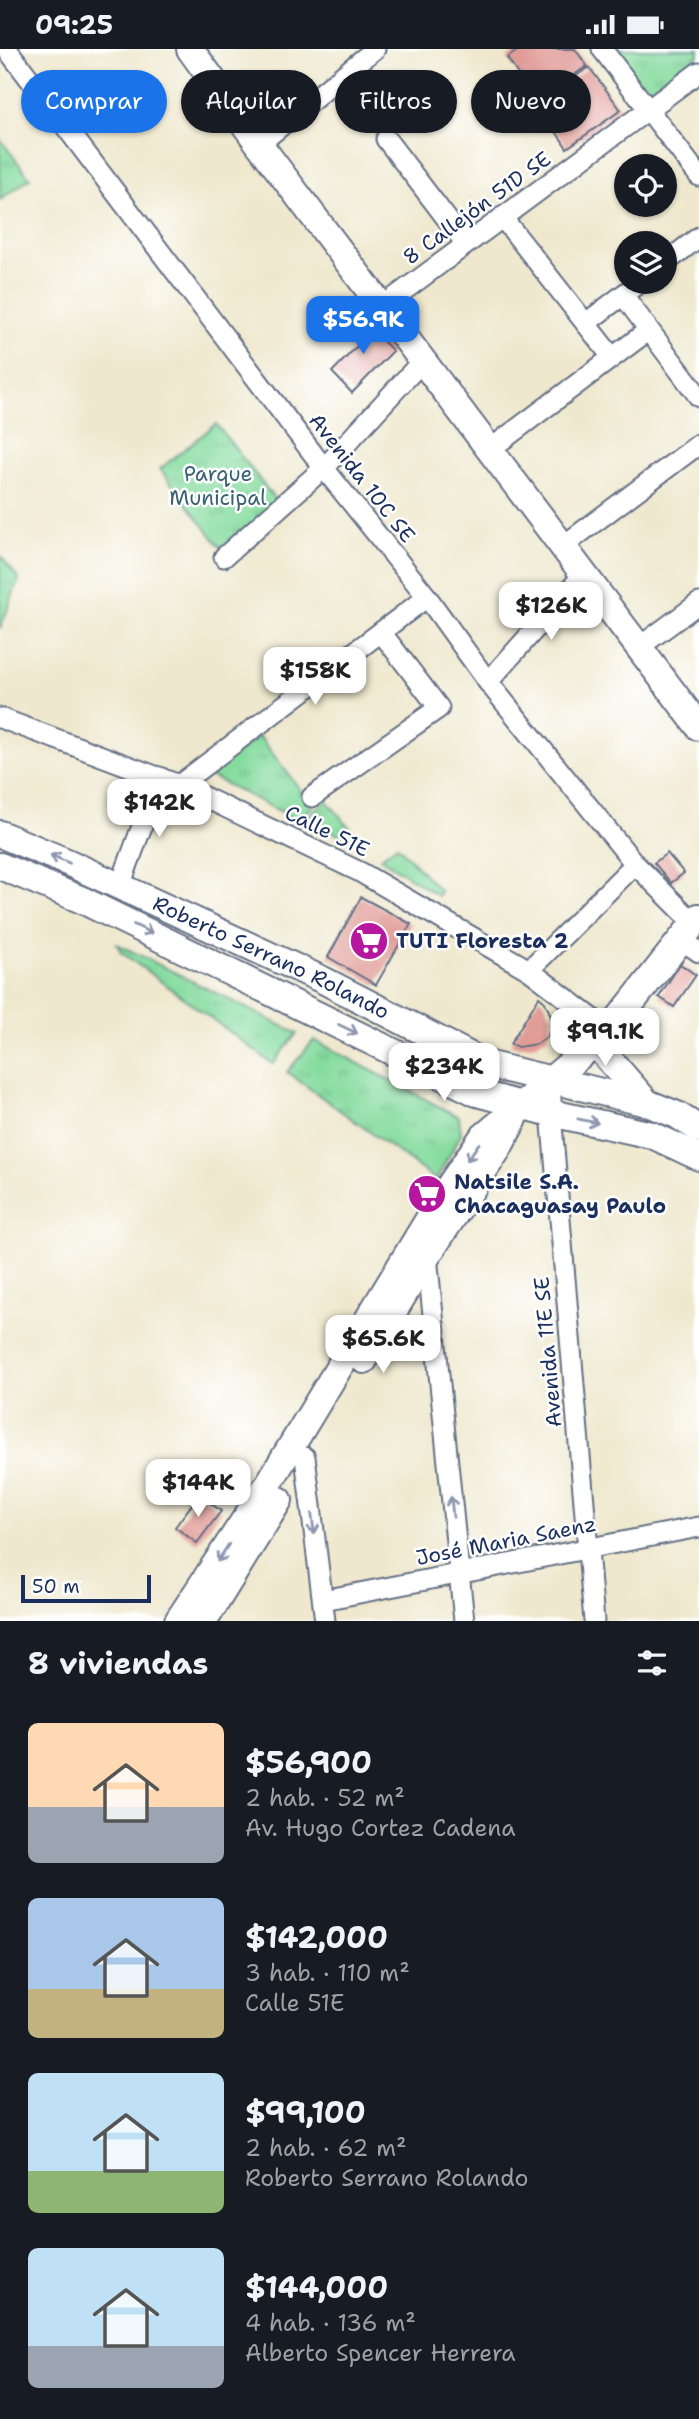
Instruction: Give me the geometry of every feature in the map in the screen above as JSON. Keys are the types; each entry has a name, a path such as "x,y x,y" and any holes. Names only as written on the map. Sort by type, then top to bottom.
{"street":[{"name":"Avenida 10C SE","path":"7,49 323,467 427,597 488,682 694,933"},
{"path":"259,144 375,49"},
{"path":"602,49 699,176"},
{"path":"195,51 259,144 699,727"},
{"name":"8 Callejón 51D SE","path":"383,306 699,72"},
{"path":"386,139 466,244"},
{"path":"502,218 612,357"},
{"path":"677,254 699,237"},
{"path":"586,323 623,295 699,397"},
{"path":"489,450 649,330"},
{"path":"224,557 323,467 423,360"},
{"path":"563,546 699,444"},
{"path":"488,682 583,575"},
{"path":"179,785 427,597"},
{"path":"638,648 699,603"},
{"path":"312,797 439,708 381,632"},
{"name":"Calle 51E","path":"0,718 179,785 360,872 529,970 602,1037"},
{"path":"120,887 160,777"},
{"name":"Roberto Serrano Rolando","path":"0,834 323,980 486,1063 647,1103 677,1115 699,1129"},
{"path":"529,970 635,863"},
{"name":"Roberto Serrano Rolando","path":"0,866 82,900 477,1093 551,1113 652,1135 699,1157"},
{"path":"178,1621 269,1483 444,1193 482,1138 602,1037 694,933"},
{"path":"602,1037 647,1103"},
{"name":"Avenida 11E SE","path":"551,1079 551,1113 594,1621"},
{"path":"204,1621 428,1257 498,1149 522,1105"},
{"path":"428,1257 464,1621"},
{"path":"305,1457 325,1621"},
{"name":"José Maria Saenz","path":"323,1600 699,1527"}],"green space":[{"path":"610,49 699,49 699,54 644,93"},
{"path":"0,139 30,178 0,200"},
{"name":"Parque Municipal","path":"216,424 277,502 224,552 160,469"},
{"path":"0,555 19,579 0,629"},
{"path":"259,736 313,806 297,820 208,775"},
{"path":"326,800 363,843 360,847 307,817"},
{"path":"397,845 440,891 438,896 380,858"},
{"path":"117,944 297,1033 273,1064 121,952"},
{"path":"314,1040 459,1117 461,1134 436,1180 287,1072"}],"building":[{"path":"520,49 575,49 587,66 581,70 515,70 507,58"},
{"path":"589,67 621,110 591,131 591,70 585,70"},
{"path":"557,133 588,133 567,148"},
{"path":"366,312 379,325 373,331 393,351 352,393 332,372 368,335 355,322"},
{"path":"667,853 684,873 671,883 654,863"},
{"name":"TUTI Floresta 2","path":"361,897 411,924 376,985 328,957"},
{"path":"680,964 696,975 674,1007 659,997"},
{"path":"539,997 545,1002 551,1016 548,1036 537,1044 518,1047 510,1044"},
{"path":"199,1495 221,1511 197,1543 175,1527"}],"place":[{"name":"TUTI Floresta 2","path":"369,941"},
{"name":"Natsile S.A. Chacaguasay Paulo","path":"427,1194"}]}
